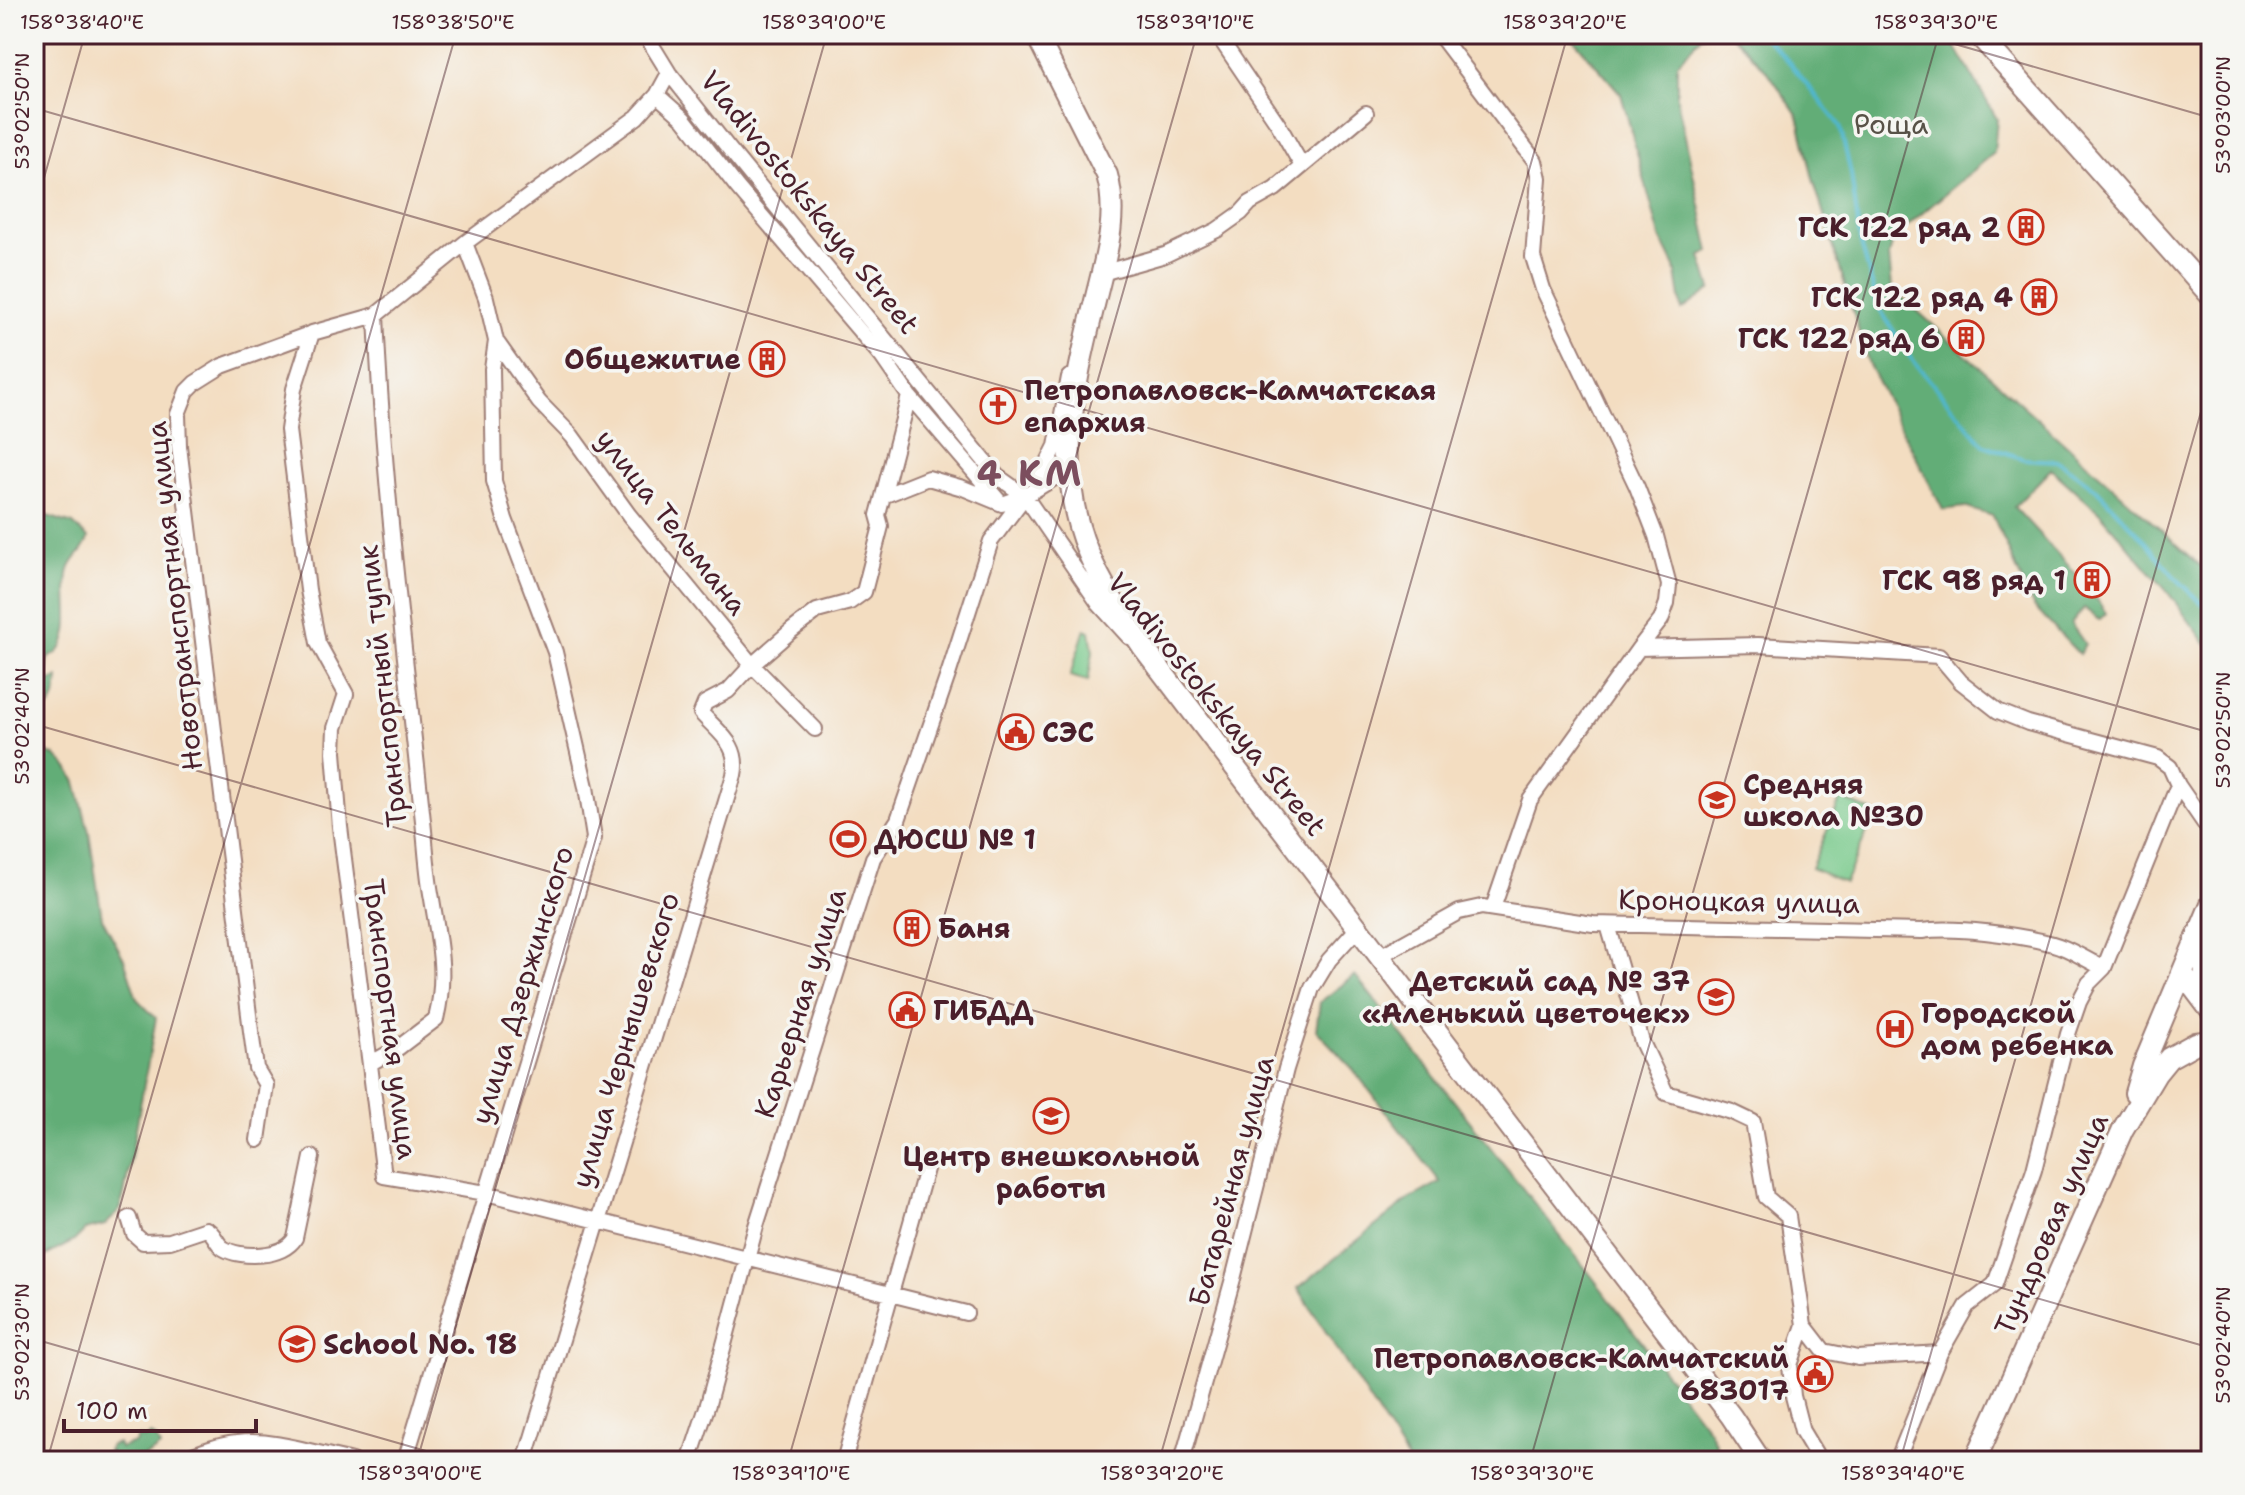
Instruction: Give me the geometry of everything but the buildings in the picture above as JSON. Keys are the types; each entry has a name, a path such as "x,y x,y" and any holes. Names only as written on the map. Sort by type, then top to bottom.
{"main road":[{"path":"1036,34 1107,175 1112,197 1112,222 1072,406 1069,469 1076,514 1088,552 1103,583 1143,647"},
{"path":"1978,34 2211,296"},
{"name":"Vladivostokskaya Street","path":"1143,647 1731,1416 1761,1461"},
{"path":"2123,1129 2143,1066 2208,913"},
{"path":"2208,913 2202,957 2211,995"},
{"path":"2183,974 2211,1011"},
{"name":"Тундровая улица","path":"1975,1461 2123,1129 2169,1058 2196,1043 2211,1041"}],"street":[{"name":"Vladivostokskaya Street","path":"645,34 669,73 997,476 1030,493 1099,604 1115,624 1143,647"},
{"path":"1217,34 1278,124 1302,166"},
{"path":"1439,34 1535,161 1539,178 1533,257 1543,289 1637,487 1656,536 1669,585 1661,620 1530,800 1493,908"},
{"name":"Новотранспортная улица","path":"258,1140 266,1085 256,1068 252,1044 177,419 187,391 222,366 312,333 376,315 465,243 637,117 657,95 669,73"},
{"path":"657,95 684,119 737,187 882,357 909,396 1002,504"},
{"path":"1102,273 1165,255 1217,230 1250,203 1275,189 1366,113"},
{"name":"улица Дзержинского","path":"405,1461 594,838 586,787 555,652 505,519 494,481 492,369 496,341 486,298 465,243"},
{"name":"Транспортный тупик","path":"371,1063 398,1048 436,1019 443,972 431,898 401,641 376,315"},
{"name":"Транспортная улица","path":"312,333 294,389 288,430 308,590 318,643 346,694 335,728 334,752 340,827 384,1176 486,1193 966,1313"},
{"name":"улица Тельмана","path":"496,341 539,402 572,436 629,515 752,665 815,729"},
{"name":"Карьерная улица","path":"689,1461 708,1404 746,1259 873,858 898,820 991,541 1030,493 1056,446 1068,379 1085,344"},
{"path":"752,665 817,611 850,602 864,592 881,526 878,515 909,396"},
{"name":"Карьерная улица","path":"1030,493 1069,469"},
{"path":"883,496 928,478 1002,504 1030,493"},
{"path":"1639,648 1758,645 1939,656 1961,682 1998,711 2028,723 2158,758 2170,767 2178,785 2211,833"},
{"name":"улица Чернышевского","path":"525,1461 734,775 736,761 733,748 701,713 705,703 728,691 752,665"},
{"path":"1897,1461 1940,1353 1967,1306 1995,1284 2034,1170 2071,1023 2089,983 2104,968 2178,785"},
{"name":"Кроноцкая улица","path":"1380,956 1459,912 1482,907 1608,925 1936,929 2056,944 2104,968"},
{"path":"1608,925 1642,1042 1666,1093 1732,1112 1753,1122 1766,1197 1788,1216 1804,1325 1790,1365 1793,1396 1802,1431 1820,1461"},
{"name":"Батарейная улица","path":"1182,1461 1234,1275 1286,1069 1312,988 1329,960 1358,928"},
{"path":"129,1218 134,1234 143,1242 170,1241 206,1229 213,1232 221,1247 230,1250 254,1254 278,1253 289,1247 295,1238 312,1157"},
{"path":"844,1461 926,1169"},
{"path":"1804,1325 1824,1351 1841,1356 1858,1358 1940,1353"},
{"path":"177,1461 227,1444 245,1442 272,1444 353,1461"}],"green space":[{"path":"1569,34 1709,34 1701,36 1677,64 1677,99 1710,252 1701,256 1711,289 1682,310 1675,267 1660,237 1621,94"},
{"name":"Роща","path":"1731,34 1944,34 1954,44 1997,119 1994,153 1894,237 1889,256 1892,288 2211,575 2211,650 2166,590 2100,513 2051,469 2014,507 2090,589 2106,613 2099,620 2084,608 2071,624 2085,644 2079,654 2033,606 1993,516 1964,507 1943,510 1869,365 1813,179 1798,116 1768,72"},
{"path":"44,515 73,524 88,538 69,570 68,623 64,643 57,653 48,658 46,681 58,678 56,694 52,704 34,722 34,519"},
{"path":"1085,629 1090,631 1093,652 1088,681 1070,676"},
{"path":"34,743 40,750 56,756 76,782 89,832 102,918 124,959 137,999 156,1018 124,1195 118,1213 105,1225 85,1230 74,1241 34,1262"},
{"path":"1841,798 1875,813 1845,883 1811,868"},
{"path":"1355,975 1709,1430 1724,1461 1408,1461 1298,1288 1408,1200 1440,1182 1352,1068 1316,1030 1320,1002"},
{"path":"138,1437 155,1437 160,1447 147,1456 103,1461 101,1454 111,1453 108,1450 111,1445 118,1443 120,1448 135,1443"}],"waterway":[{"path":"1762,34 1790,63 1840,126 1851,174 1860,240 1878,306 1910,357 1984,445 2024,459 2058,461 2094,487 2173,575 2211,612"}],"place":[{"name":"ГСК 122 ряд 2","path":"2026,227"},
{"name":"ГСК 122 ряд 4","path":"2039,297"},
{"name":"ГСК 122 ряд 6","path":"1966,338"},
{"name":"Общежитие","path":"767,359"},
{"name":"Петропавловск-Камчатская епархия","path":"998,406"},
{"name":"ГСК 98 ряд 1","path":"2092,580"},
{"name":"СЭС","path":"1016,732"},
{"name":"Средняя школа №30","path":"1717,800"},
{"name":"ДЮСШ № 1","path":"848,839"},
{"name":"Баня","path":"912,928"},
{"name":"Детский сад № 37 «Аленький цветочек»","path":"1716,997"},
{"name":"ГИБДД","path":"907,1010"},
{"name":"Городской дом ребенка","path":"1895,1029"},
{"name":"Центр внешкольной работы","path":"1051,1116"},
{"name":"School No. 18","path":"297,1344"},
{"name":"Петропавловск-Камчатский 683017","path":"1815,1374"}],"district":[{"name":"4 КМ","path":"1030,473"}]}
